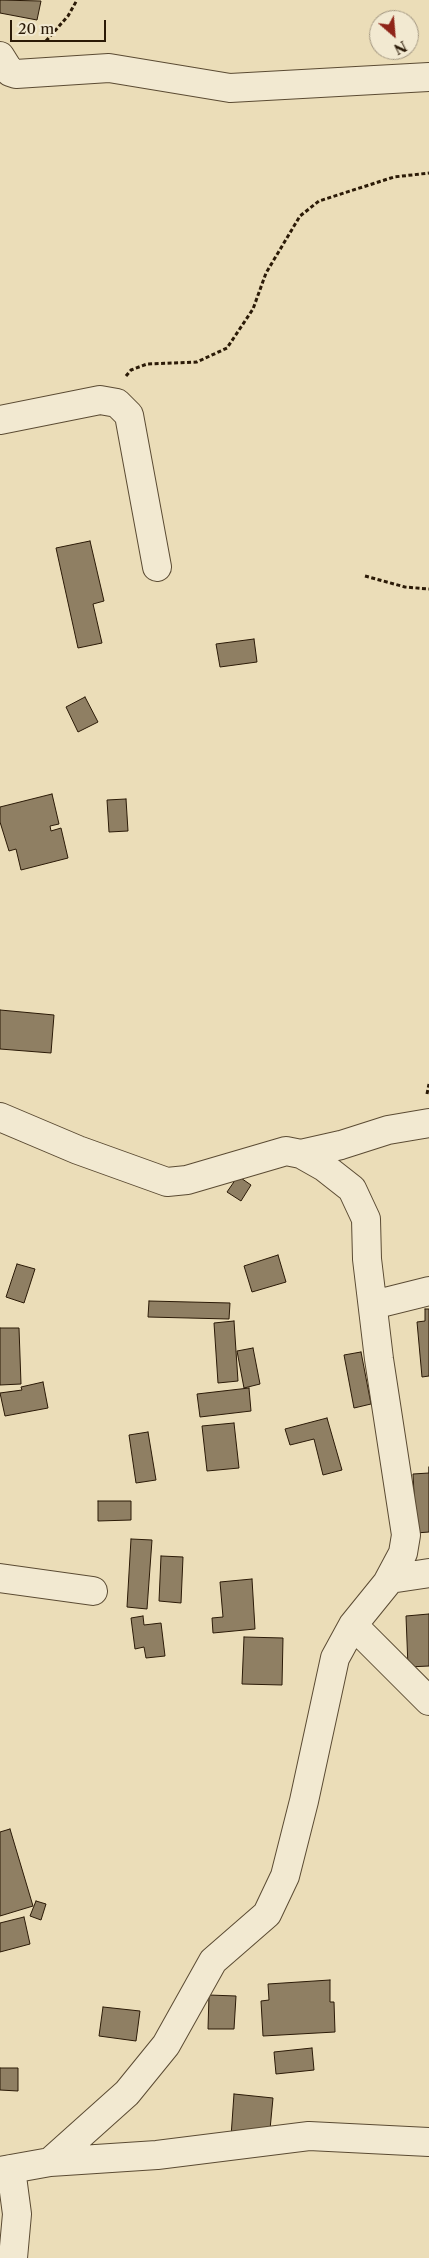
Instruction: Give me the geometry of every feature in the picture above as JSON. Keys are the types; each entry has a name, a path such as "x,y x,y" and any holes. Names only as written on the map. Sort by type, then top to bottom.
{"street":[{"path":"0,56 10,72 24,75 109,68 230,88 429,77"},
{"path":"0,420 100,400 117,403 129,415 157,567"},
{"path":"0,1117 78,1150 167,1182 187,1180 286,1150 301,1154 324,1167 352,1189 366,1219 367,1258 406,1535 403,1554 390,1579 353,1625 335,1658 304,1801 285,1876 267,1914 214,1961 166,2045 127,2093 50,2162"},
{"path":"301,1154 341,1145 388,1130 429,1122"},
{"path":"373,1305 429,1291"},
{"path":"390,1579 429,1573"},
{"path":"0,1578 93,1591"},
{"path":"353,1625 429,1700"},
{"path":"13,2258 17,2214 6,2170 50,2162 157,2155 309,2136 429,2142"}],"path":[{"path":"24,75 42,45 68,16 77,0"},
{"path":"100,400 131,370 147,364 198,362 227,348 253,308 266,273 300,216 319,201 394,178 429,173"},
{"path":"366,576 405,588 429,589"}],"building":[{"path":"0,0 41,1 37,20 0,13"},
{"path":"90,541 104,601 93,604 102,643 78,648 56,548"},
{"path":"254,639 257,662 220,667 216,644"},
{"path":"85,697 98,722 78,732 66,707"},
{"path":"52,794 59,824 50,826 51,831 61,828 68,858 21,870 16,849 9,851 0,822 0,807"},
{"path":"126,799 128,831 109,832 107,800"},
{"path":"0,1010 54,1015 51,1053 0,1049"},
{"path":"238,1176 251,1185 241,1201 227,1192"},
{"path":"278,1255 286,1282 252,1292 244,1266"},
{"path":"17,1264 35,1269 24,1303 6,1297"},
{"path":"149,1301 230,1303 229,1319 148,1317"},
{"path":"425,1309 429,1309 429,1376 422,1377 417,1322 425,1321"},
{"path":"234,1321 238,1381 218,1383 214,1323"},
{"path":"0,1328 19,1328 21,1384 0,1385"},
{"path":"253,1348 260,1384 244,1388 237,1351"},
{"path":"361,1352 371,1404 354,1408 344,1355"},
{"path":"43,1382 48,1408 5,1416 0,1393 22,1390 21,1387"},
{"path":"249,1388 251,1411 200,1417 197,1394"},
{"path":"327,1418 342,1470 323,1475 314,1439 290,1445 285,1429"},
{"path":"234,1423 239,1468 207,1471 202,1426"},
{"path":"148,1432 156,1480 136,1483 129,1435"},
{"path":"429,1473 429,1532 416,1533 413,1474"},
{"path":"98,1501 131,1501 131,1520 98,1521"},
{"path":"131,1539 152,1540 147,1609 127,1607"},
{"path":"161,1556 183,1557 181,1603 159,1601"},
{"path":"252,1579 255,1629 213,1633 212,1618 223,1617 220,1582"},
{"path":"429,1614 429,1666 408,1667 406,1616"},
{"path":"143,1616 144,1625 161,1623 165,1656 146,1658 144,1647 135,1649 131,1618"},
{"path":"244,1637 283,1638 282,1685 242,1684"},
{"path":"10,1829 33,1906 0,1916 0,1832"},
{"path":"36,1901 46,1904 41,1920 30,1916"},
{"path":"24,1917 30,1944 0,1952 0,1923"},
{"path":"330,1980 330,2002 334,2002 335,2032 263,2036 261,2001 269,2000 268,1984"},
{"path":"209,1995 236,1996 234,2029 208,2029"},
{"path":"103,2007 140,2011 136,2041 99,2036"},
{"path":"312,2048 314,2070 276,2074 274,2052"},
{"path":"0,2068 18,2068 18,2091 0,2090"},
{"path":"234,2094 273,2098 269,2140 231,2137"}]}
